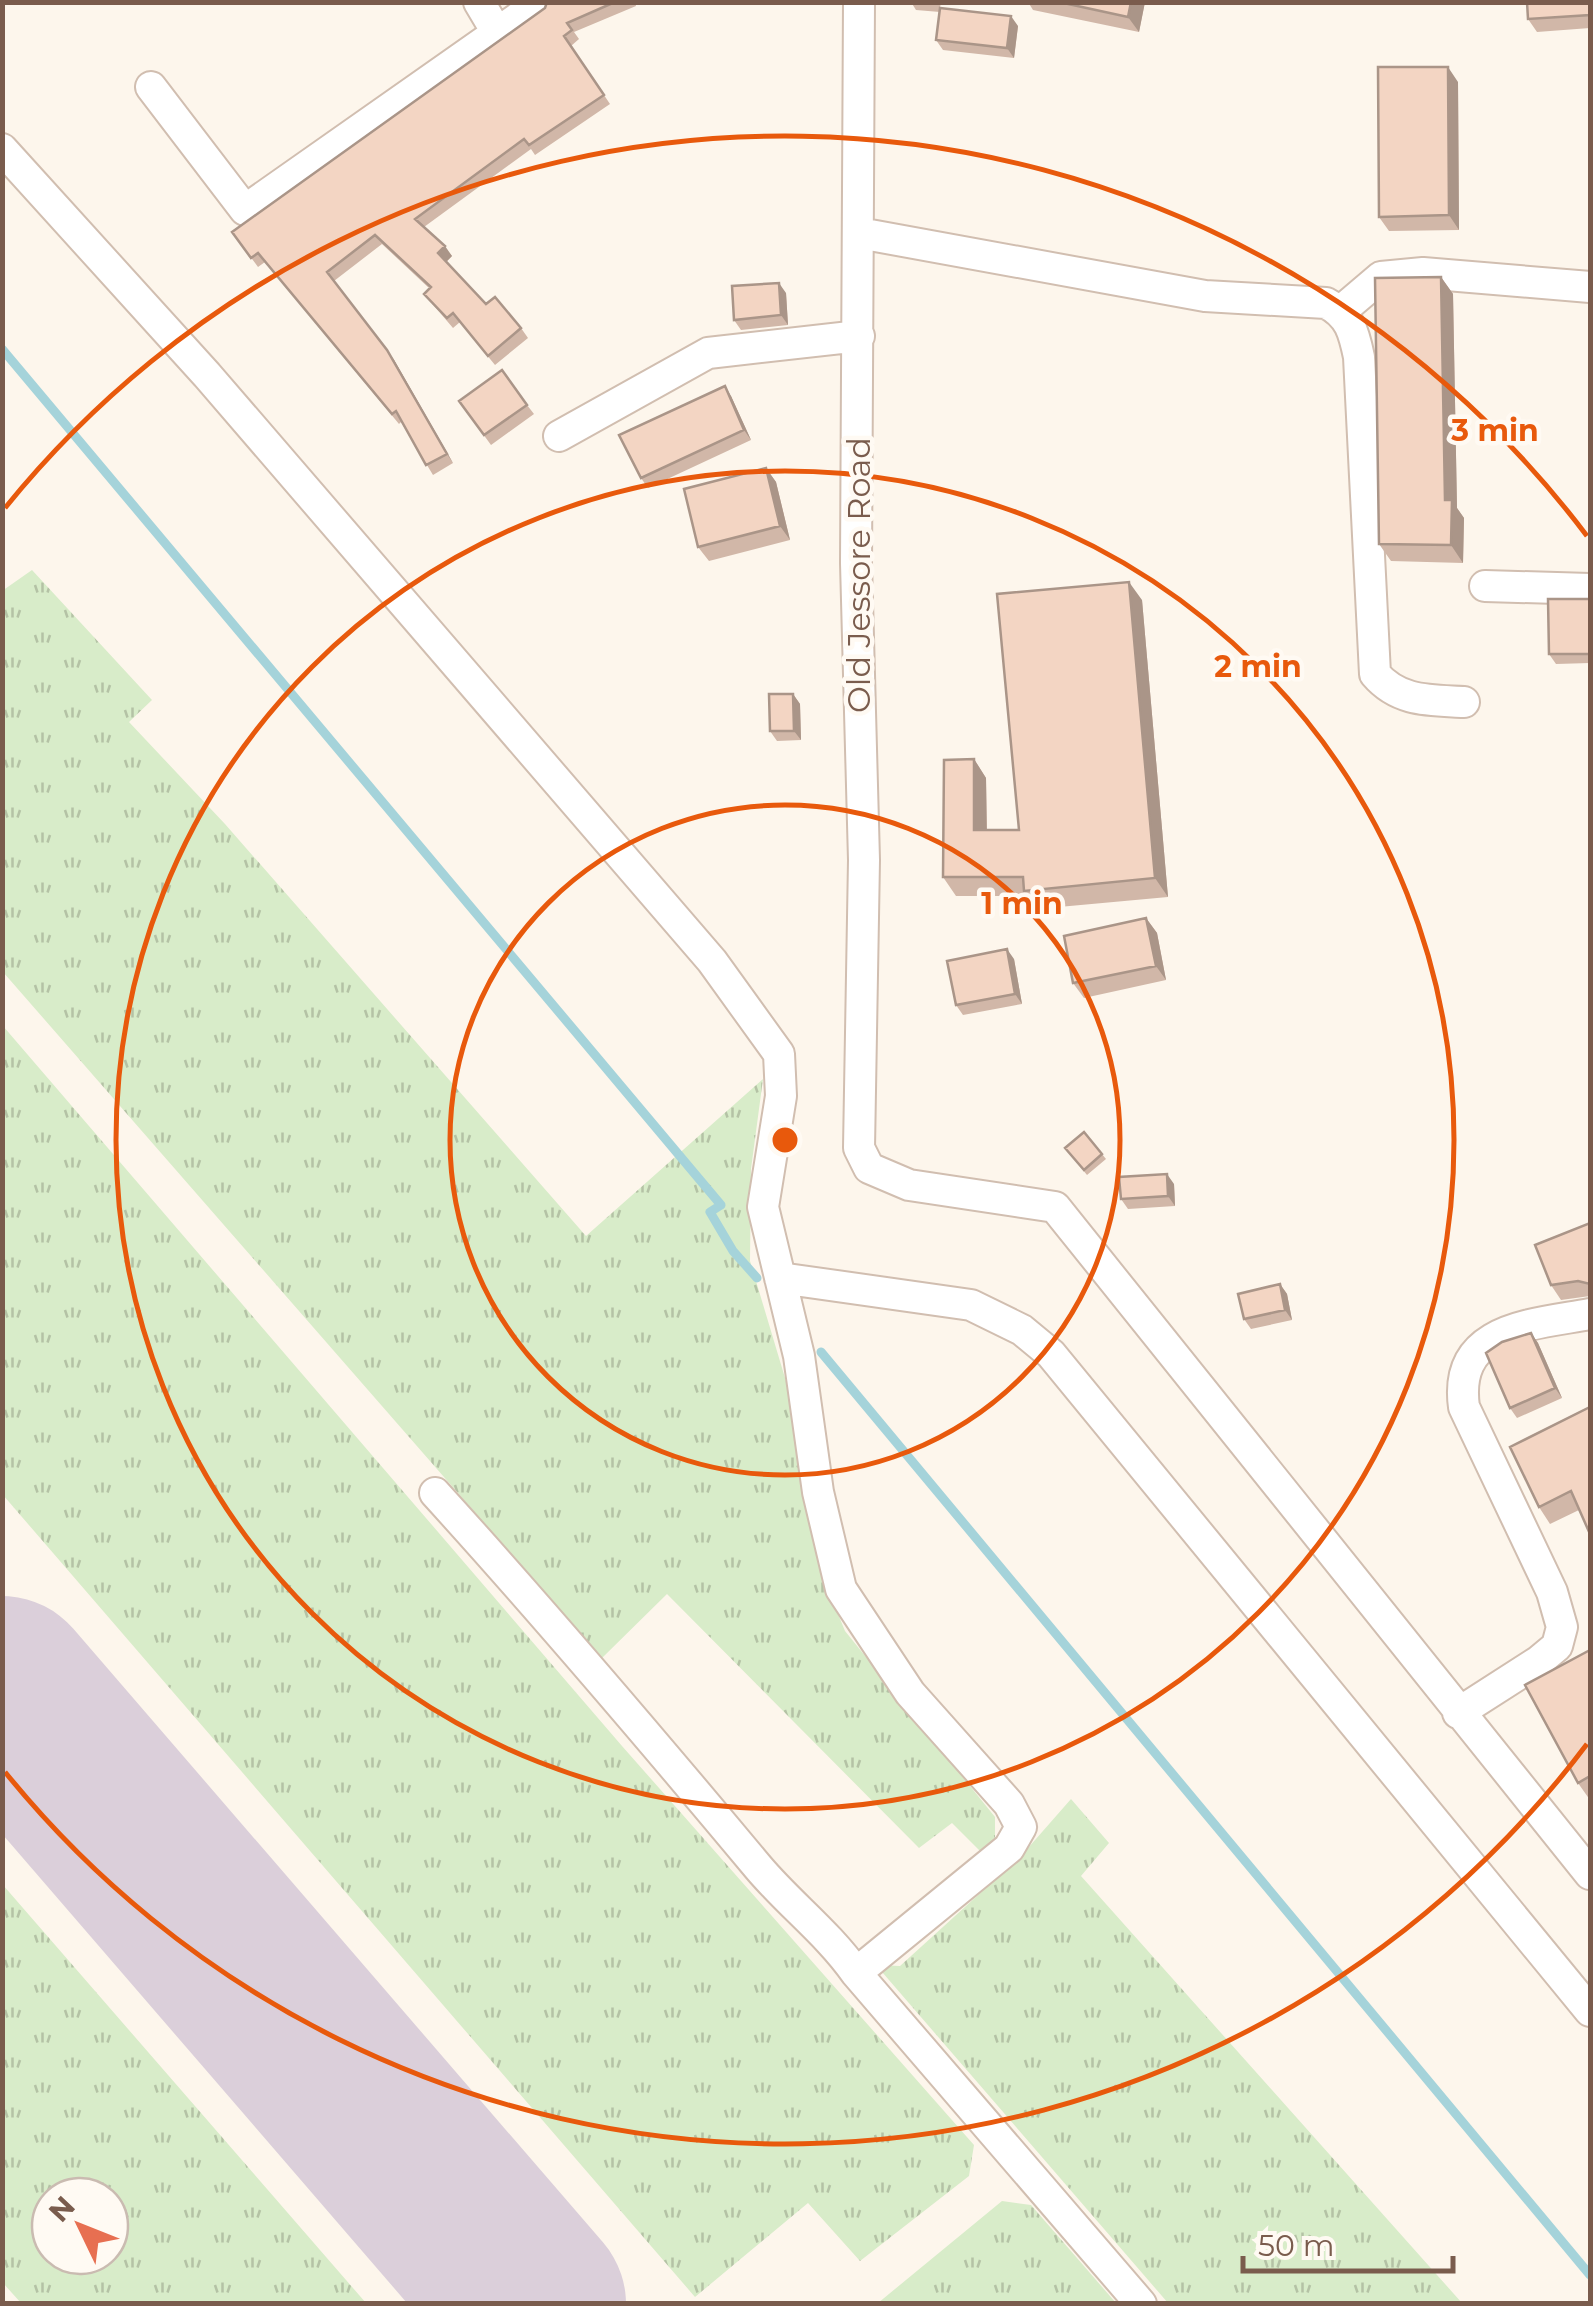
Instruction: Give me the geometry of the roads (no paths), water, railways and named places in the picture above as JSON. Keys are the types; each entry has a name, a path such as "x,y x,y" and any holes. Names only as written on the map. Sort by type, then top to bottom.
{"street":[{"path":"480,2 498,34"},
{"path":"151,87 245,210 541,2"},
{"name":"Old Jessore Road","path":"859,2 856,563 864,860 858,1148 869,1168 909,1185 1055,1207 1458,1713"},
{"path":"2,150 207,375 712,961 779,1054 781,1096 763,1207 799,1356 818,1492 840,1589 910,1693 1008,1804 1021,1826 1009,1848 856,1972"},
{"path":"859,233 1205,296 1310,301 1342,310 1354,332 1359,357 1375,674 1390,692 1416,699 1464,702"},
{"path":"1342,310 1381,277 1423,273 1590,287"},
{"path":"559,436 708,354 858,336"},
{"path":"1485,586 1590,589"},
{"path":"780,1278 971,1305 1022,1330 1050,1354 1590,2011"},
{"path":"1590,1314 1514,1328 1489,1340 1467,1362 1461,1382 1464,1407 1552,1592 1562,1627 1557,1646 1539,1662 1458,1713 1590,1874"},
{"path":"435,1493 579,1652 766,1877 836,1945 1141,2304"}],"waterway":[{"path":"2,349 721,1205 710,1212 733,1251 757,1278"},
{"path":"821,1352 1590,2275"}]}
